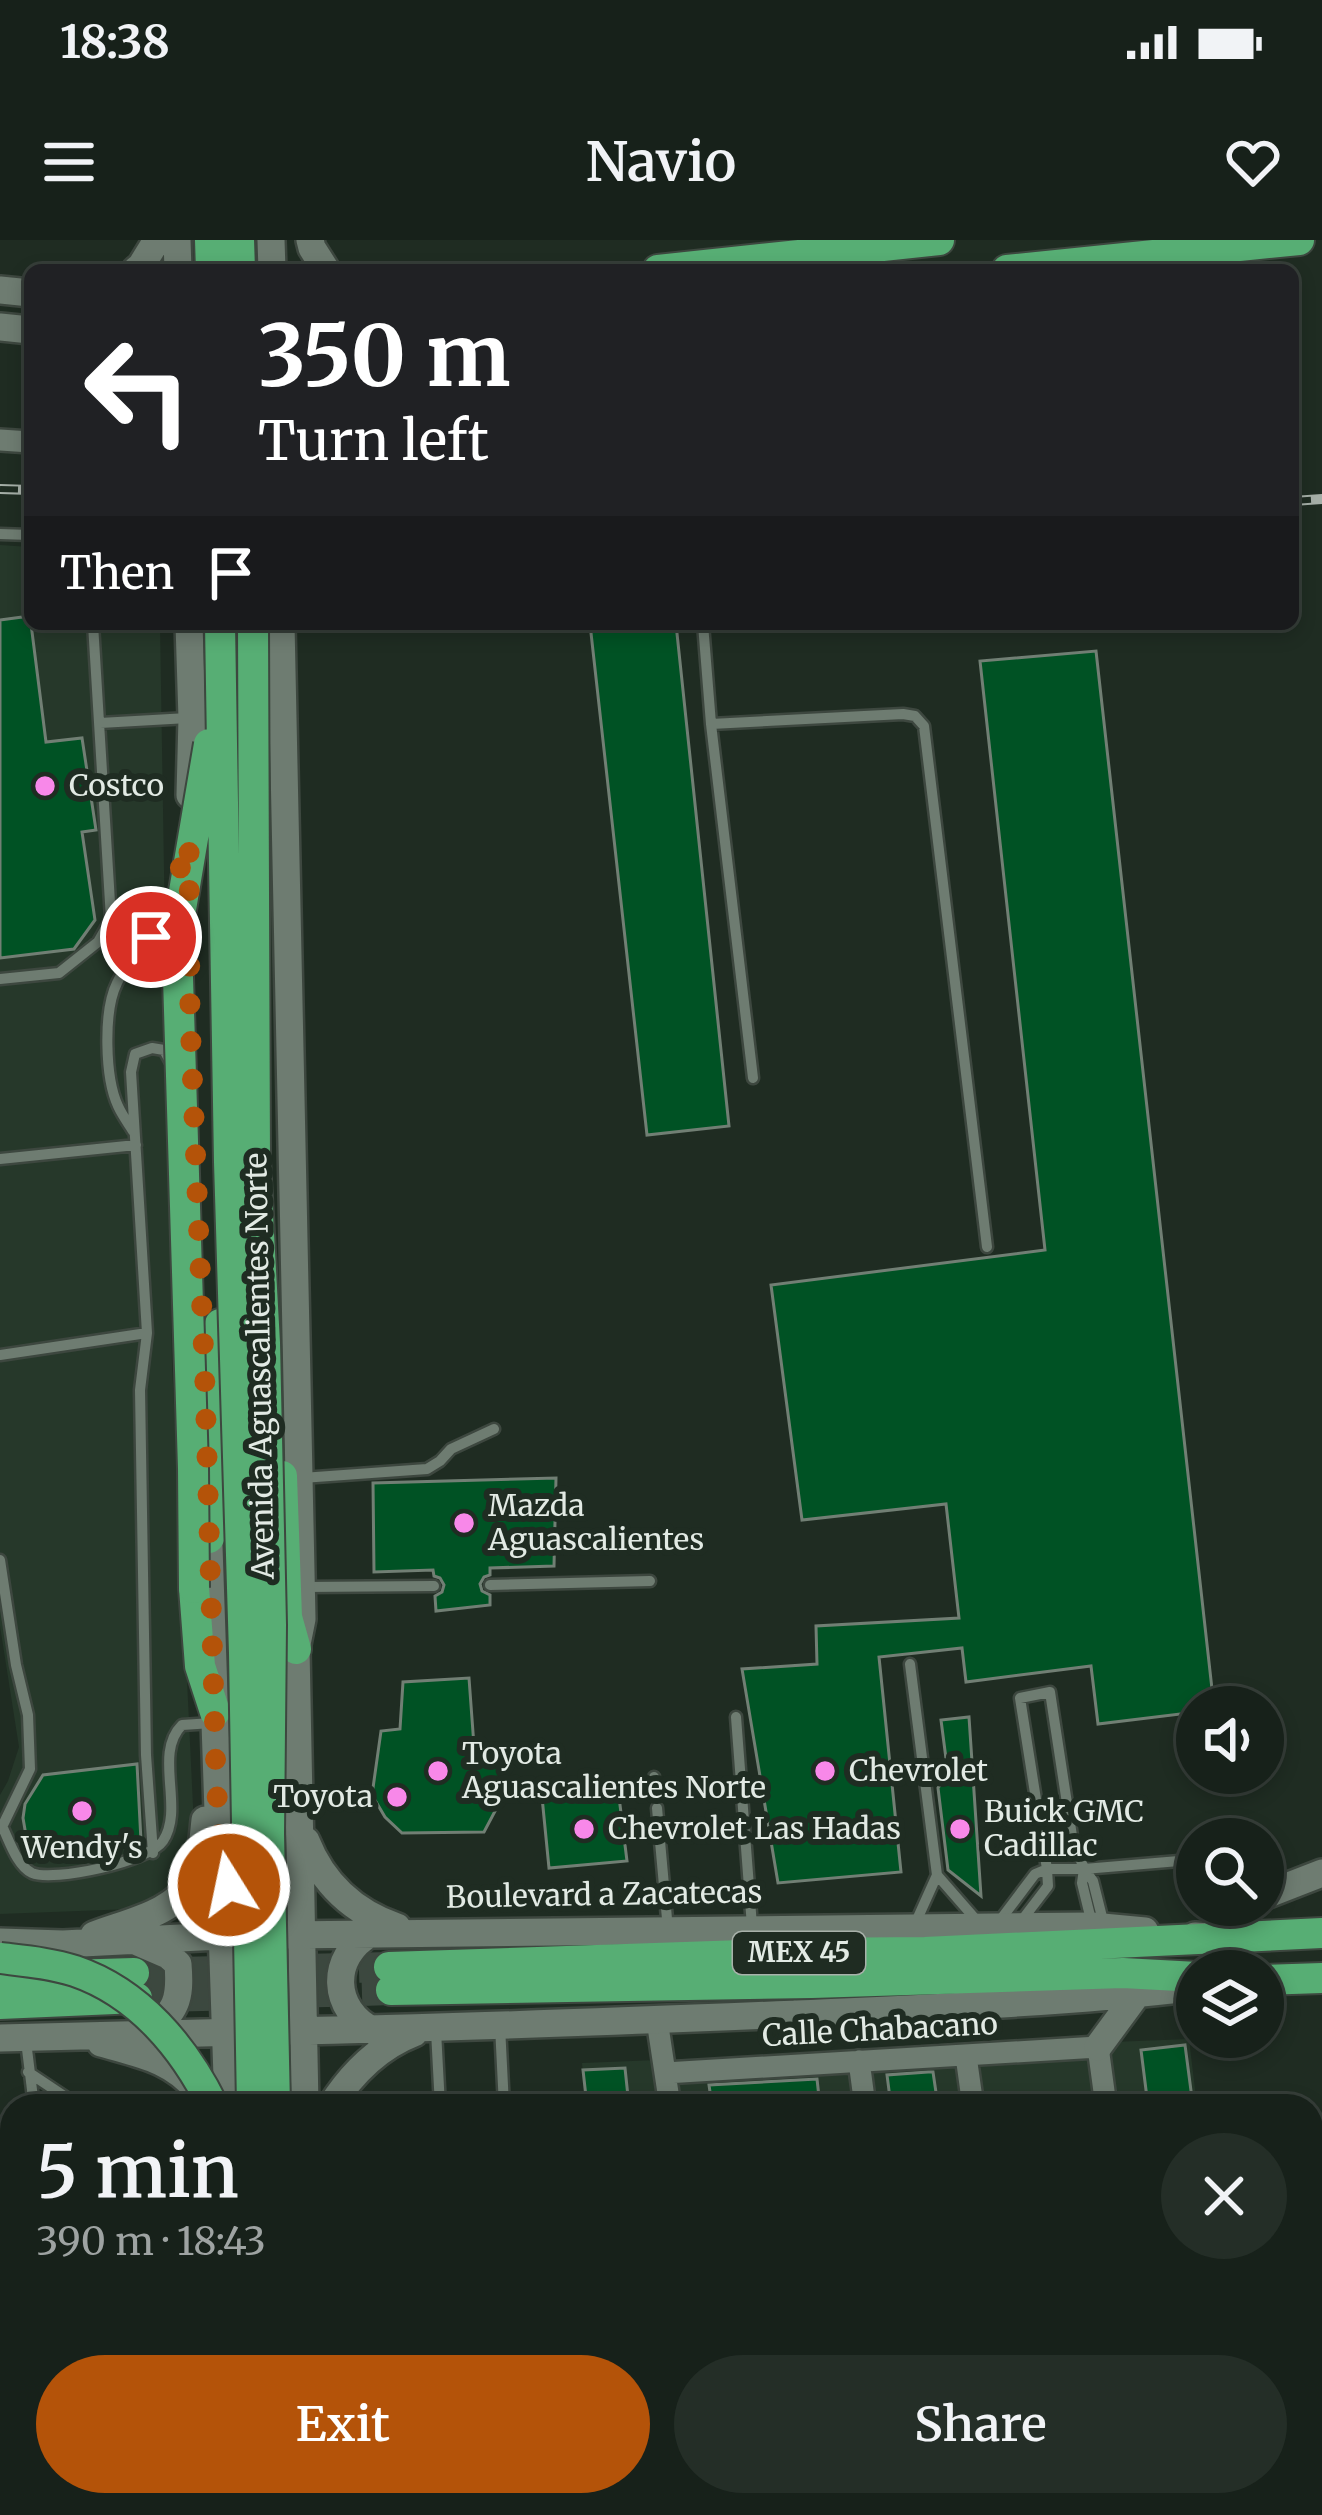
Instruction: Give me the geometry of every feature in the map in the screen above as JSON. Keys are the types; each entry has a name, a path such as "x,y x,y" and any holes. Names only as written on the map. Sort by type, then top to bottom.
{"main road":[{"path":"714,264 939,240"},
{"path":"1065,264 1299,240"},
{"name":"Avenida Aguascalientes Norte","path":"189,630 190,1019 228,2094"},
{"name":"Avenida Aguascalientes Norte","path":"220,630 242,1162 266,1367 275,2094"},
{"name":"Avenida Aguascalientes Norte","path":"252,2094 242,1162 253,630"},
{"name":"Avenida Aguascalientes Norte","path":"278,633 302,1619 296,1649 305,2094"},
{"path":"216,1718 200,1666 194,1588 178,945 221,685"},
{"path":"209,1538 220,1508 219,1233 242,1162"},
{"path":"242,1162 272,1202 287,1617 296,1649"},
{"path":"63,1944 154,1912 172,1904 183,1892 194,1879 208,1794 216,1775"},
{"path":"301,1816 314,1860 347,1902 378,1921 430,1932"},
{"path":"220,1858 229,1885 244,1896 262,1899 288,1889 298,1874 301,1856"},
{"path":"1284,1888 1322,1873"},
{"path":"1209,1937 1221,1926"},
{"name":"Boulevard a Zacatecas","path":"0,1942 63,1944 222,1935 999,1927 1098,1927 1209,1937"},
{"path":"370,1933 351,1948 339,1983 354,2017 374,2031"},
{"name":"Boulevard a Zacatecas","path":"1176,1976 1124,1973 812,1983 390,1979 1322,1933"},
{"path":"135,1940 178,1964 178,2000 171,2014 149,2034"},
{"path":"0,1958 79,1972 133,2001 181,2050 206,2094"},
{"path":"0,1977 135,1986 0,2004"},
{"path":"1284,1979 1322,1978"},
{"name":"MEX 45","path":"13,2038 657,2020 998,2004 1176,1989"},
{"path":"1098,2047 1137,1994"},
{"path":"340,2094 367,2061 403,2037 430,2029"},
{"path":"80,2037 161,2061 184,2074 201,2094"}],"street":[{"path":"657,2020 668,2094"},
{"path":"1098,2047 1104,2094"},
{"name":"Calle Chabacano","path":"664,2067 859,2062 1098,2047"},
{"path":"966,2056 971,2094"},
{"path":"859,2062 863,2094"}],"lane":[{"path":"0,979 59,973 98,942 111,919 94,630"},
{"path":"703,630 753,1078"},
{"path":"711,724 903,714 915,716 924,726 987,1247"},
{"path":"100,723 192,718"},
{"path":"133,1131 116,1103 108,1050 110,1008 117,983 165,914 189,842"},
{"path":"153,1852 146,1755 140,1390 147,1333 133,1131 135,1054 152,1048 164,1050 193,1101"},
{"path":"0,1159 136,1145"},
{"path":"0,1355 147,1333"},
{"path":"298,1478 427,1469 451,1449 494,1429"},
{"path":"0,1560 28,1715 30,1769 1,1828 23,1868 36,1875 82,1871 153,1852 166,1838 170,1817 172,1736 182,1724 216,1718"},
{"path":"490,1586 650,1581"},
{"path":"301,1587 434,1586"},
{"path":"910,1664 937,1875 913,1928"},
{"path":"999,1927 1048,1886 1020,1698 1050,1692 1072,1836 1098,1927"},
{"path":"736,1718 752,1929"},
{"path":"654,1777 656,1791"},
{"path":"657,1808 668,1930"},
{"path":"999,1927 1035,1874 1047,1869 1176,1861"},
{"path":"937,1875 999,1927"},
{"path":"500,2026 503,2094"},
{"path":"430,2029 438,2094"},
{"path":"13,2038 32,2094"},
{"path":"28,2072 61,2094"}],"shaded area":[{"path":"0,545 24,547 24,630 160,630 172,1363 194,1827 186,1871 170,1892 131,1909 0,1914 0,1795 19,1747 0,1626"},
{"path":"1176,2040 1176,2058 1191,2058 1196,2094 585,2094 582,2063"}],"building":[{"name":"Costco","path":"24,617 24,630 32,630 46,742 82,738 96,830 82,832 95,920 74,949 0,958 0,620"},
{"path":"591,630 677,630 729,1126 647,1135"},
{"path":"1096,651 1212,1686 1176,1686 1176,1715 1098,1724 1091,1666 966,1682 962,1648 879,1657 901,1872 778,1883 742,1669 817,1664 816,1626 959,1618 946,1504 802,1520 771,1285 1045,1250 980,661"},
{"name":"Mazda Aguascalientes","path":"556,1478 554,1566 490,1568 490,1575 480,1584 490,1595 490,1605 436,1611 435,1596 444,1585 433,1570 374,1572 373,1483"},
{"name":"Toyota Aguascalientes Norte","path":"469,1678 474,1746 498,1744 502,1798 484,1832 402,1833 372,1795 381,1731 400,1729 403,1682"},
{"name":"Buick GMC Cadillac","path":"969,1717 981,1896 948,1870 938,1788 948,1774 941,1720"},
{"name":"Wendy's","path":"137,1764 141,1841 30,1859 25,1804 43,1775"},
{"name":"Chevrolet Las Hadas","path":"618,1789 627,1861 549,1868 542,1797"},
{"path":"1176,2046 1176,2058 1187,2058 1191,2094 1146,2094 1141,2050"},
{"path":"625,2068 628,2094 586,2094 583,2070"},
{"path":"933,2072 936,2094 889,2094 887,2075"},
{"path":"817,2079 819,2094 710,2094 709,2085"}],"tunnel":[{"path":"134,1973 389,1967"},
{"path":"137,1998 391,1990"}],"railway":[{"path":"0,489 24,490"},
{"path":"1299,501 1322,499"}],"place":[{"name":"Costco","path":"45,786"},
{"name":"Mazda Aguascalientes","path":"464,1523"},
{"name":"Toyota Aguascalientes Norte","path":"438,1771"},
{"name":"Chevrolet","path":"825,1771"},
{"name":"Toyota","path":"397,1797"},
{"name":"Wendy's","path":"82,1811"},
{"name":"Chevrolet Las Hadas","path":"584,1829"},
{"name":"Buick GMC Cadillac","path":"960,1829"}],"route":[{"path":"151,937 165,914 189,842 190,1019 216,1775 221,1868 229,1885"}]}
